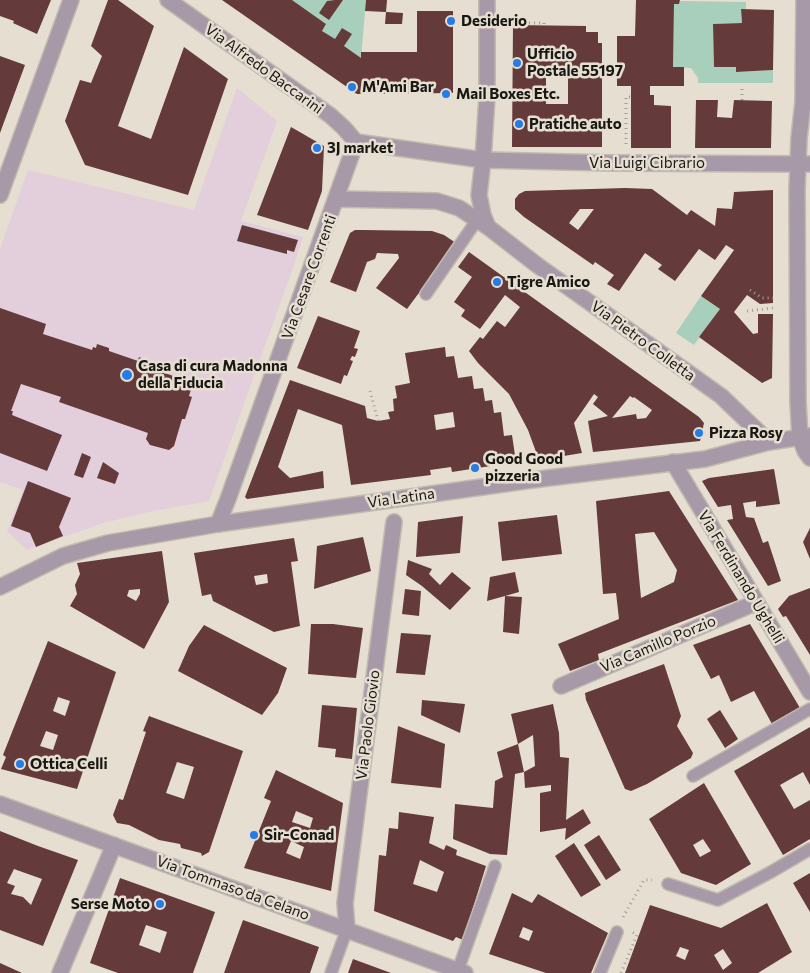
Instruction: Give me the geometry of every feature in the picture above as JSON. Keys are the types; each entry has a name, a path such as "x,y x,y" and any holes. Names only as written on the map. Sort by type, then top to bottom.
{"street":[{"path":"0,195 71,0"},
{"name":"Via Alfredo Baccarini","path":"168,0 331,116 356,142"},
{"path":"482,218 479,186 483,160 487,97 487,0"},
{"path":"804,0 803,102 799,138 804,164 798,402 805,437 805,451 810,458"},
{"name":"Via Luigi Cibrario","path":"356,142 483,160 620,164 804,164"},
{"name":"Via Cesare Correnti","path":"218,524 356,142"},
{"name":"Via Pietro Colletta","path":"337,199 437,201 452,205 482,218 537,265 721,396 770,442"},
{"name":"Via Latina","path":"0,587 50,562 75,552 108,543 218,524 532,480 705,459 770,442 805,437"},
{"name":"Via Ferdinando Ughelli","path":"673,462 810,692"},
{"name":"Via Paolo Giovio","path":"346,929 345,904 394,522"},
{"name":"Via Camillo Porzio","path":"560,686 756,603"},
{"name":"Via Tommaso da Celano","path":"0,804 461,972"},
{"path":"60,973 114,845"}],"lane":[{"path":"426,294 482,218"},
{"path":"693,776 810,709"},
{"path":"668,884 718,900 810,849"},
{"path":"461,972 495,866"},
{"path":"331,973 346,929"},
{"path":"600,973 616,932"}],"path":[{"path":"519,23 544,23 544,26"},
{"path":"742,89 742,100"},
{"path":"626,148 626,97 631,97"},
{"path":"750,290 762,298 773,298"},
{"path":"747,310 773,308"},
{"path":"370,392 378,421"},
{"path":"622,919 644,880 649,879 668,884"},
{"path":"621,973 637,935 629,930"}],"shaded area":[{"name":"Casa di cura Madonna della Fiducia","path":"237,88 277,121 241,221 303,237 209,501 153,511 103,523 27,550 7,531 23,490 0,482 0,249 28,170 194,210"}],"green space":[{"path":"292,0 366,0 361,58 322,31 326,24"},
{"path":"680,1 746,2 746,9 741,9 742,23 713,24 714,67 736,67 737,72 773,70 773,83 698,83 698,78 691,68 673,67 674,4 679,4"},
{"path":"701,296 720,309 694,345 676,333"}],"building":[{"path":"0,0 51,0 37,34 13,23 14,21 0,16"},
{"path":"108,0 118,0 154,26 118,126 151,139 184,47 228,79 188,195 85,165 65,121 80,80 91,83 102,56 91,46"},
{"path":"222,0 292,0 326,24 322,31 335,39 342,28 352,34 344,46 361,58 361,52 417,52 417,11 453,11 453,93 357,94"},
{"path":"343,0 329,20 319,13 327,1"},
{"path":"366,0 387,0 386,12 365,11"},
{"path":"636,0 680,0 679,4 674,4 673,67 684,67 684,86 650,86 650,95 654,95 654,105 671,106 671,148 631,148 631,86 617,86 617,36 635,36"},
{"path":"741,9 774,10 773,70 736,72 736,67 714,67 713,24 742,23"},
{"path":"386,12 403,13 402,24 385,24"},
{"path":"513,25 586,26 586,32 598,32 598,43 602,43 602,147 512,147","holes":["546,73 568,73 568,104 546,104"]},
{"path":"0,56 25,65 0,133"},
{"path":"696,100 718,100 717,117 732,118 734,100 772,101 771,148 695,148"},
{"path":"291,127 324,146 322,191 308,230 257,215"},
{"path":"652,189 687,215 691,210 715,226 717,208 732,209 734,192 773,190 773,303 760,304 747,295 734,312 753,334 758,333 758,314 773,314 772,378 762,383 699,337 720,309 701,296 734,250 726,245 715,260 699,249 675,281 658,269 662,265 645,253 619,291 607,284 614,275 595,262 593,265 515,209 515,199 525,191","holes":["580,209 594,209 578,230 569,223"]},
{"path":"242,225 298,240 294,252 287,250 287,254 237,241"},
{"path":"355,230 432,231 444,235 456,243 407,309 376,288 399,258 398,254 377,253 375,259 367,262 356,292 330,282 350,233"},
{"path":"469,252 699,417 704,423 700,441 593,452 588,421 608,416 593,404 598,397 594,394 574,423 582,453 539,460 528,430 509,394 478,363 469,351 480,337 483,339 497,321 505,327 520,307 505,295 480,329 461,316 465,310 454,302 472,277 458,267","holes":["630,396 652,410 646,418 637,419 636,414 612,418"]},
{"path":"0,308 46,324 43,334 92,350 93,347 96,348 97,344 109,348 109,351 138,361 139,357 164,367 162,372 193,383 189,396 192,397 185,419 182,419 174,446 169,450 150,445 146,439 148,433 59,402 61,397 21,384 11,411 13,411 12,415 62,435 47,471 0,453"},
{"path":"318,316 360,331 354,348 358,349 355,357 352,356 350,360 353,361 347,376 344,375 341,384 297,368"},
{"path":"445,347 446,357 454,356 458,378 472,376 474,389 483,388 485,401 492,400 494,413 501,412 504,436 512,435 516,462 452,472 451,467 430,470 431,475 351,485 342,425 298,409 278,467 290,478 323,471 324,488 247,499 245,497 290,380 365,406 367,418 378,421 390,419 388,412 394,411 393,399 397,398 395,386 410,383 405,353","holes":["453,412 455,427 436,430 434,415"]},
{"path":"82,453 91,457 83,478 74,475"},
{"path":"103,462 119,473 115,484 97,478"},
{"path":"774,469 780,504 756,507 756,501 743,503 746,517 754,518 763,543 768,541 781,581 768,586 727,520 733,519 731,505 718,507 702,481 709,478"},
{"path":"28,481 71,498 59,527 63,536 36,547 30,533 11,526"},
{"path":"669,491 738,600 598,654 599,660 570,671 558,644 619,619 616,593 603,594 596,501","holes":["654,532 677,570 674,582 641,598 635,534"]},
{"path":"557,515 562,554 502,561 498,522"},
{"path":"463,516 460,553 416,557 418,522"},
{"path":"810,528 810,559 803,542"},
{"path":"363,537 371,571 314,589 317,546"},
{"path":"294,538 298,561 291,562 300,626 274,632 213,601 211,594 202,596 194,553","holes":["267,574 268,583 256,585 254,576"]},
{"path":"162,551 169,602 144,649 70,606 77,594 75,585 80,574 77,563","holes":["140,589 140,594 136,601 127,596 129,590"]},
{"path":"408,560 432,569 429,574 440,585 452,572 471,588 450,610 406,575"},
{"path":"515,572 519,592 487,601 490,577"},
{"path":"810,588 810,655 786,616 783,617 778,609 789,596"},
{"path":"405,589 421,591 419,616 402,614"},
{"path":"505,596 522,597 519,634 503,632"},
{"path":"311,624 333,624 363,628 356,678 308,674"},
{"path":"750,624 800,708 772,724 754,691 731,702 719,675 711,679 693,645"},
{"path":"204,625 287,668 278,693 262,715 178,671 189,646"},
{"path":"401,633 431,635 425,675 396,673"},
{"path":"48,641 116,672 77,789 1,769 6,757 3,755","holes":["58,697 70,701 65,716 53,711","46,731 58,735 53,750 40,746"]},
{"path":"664,664 681,716 677,726 693,753 691,758 647,784 631,791 625,789 586,700 585,693"},
{"path":"422,700 465,704 460,733 421,715"},
{"path":"553,704 559,733 560,757 569,758 566,820 583,809 591,823 565,840 566,828 540,832 540,793 551,791 551,785 525,788 524,772 535,766 533,735 518,744 511,714"},
{"path":"322,705 357,708 352,759 335,757 336,749 318,747"},
{"path":"720,710 738,739 725,748 707,719"},
{"path":"149,716 243,751 209,852 202,856 201,853 181,848 180,844 159,840 129,825 117,823 113,815 119,799 123,800 146,732 143,731","holes":["177,762 194,767 184,799 166,793"]},
{"path":"398,726 445,744 441,788 391,783"},
{"path":"810,727 810,785 803,772 780,785 794,809 810,800 810,839 783,855 734,771"},
{"path":"518,744 524,772 515,774 507,855 490,854 453,839 455,804 493,808 495,781 503,777 497,752"},
{"path":"276,770 343,803 331,891 244,868 271,801 264,798","holes":["296,811 313,818 310,828 292,822","291,841 304,847 300,859 286,853"]},
{"path":"704,783 751,864 716,885 681,873 649,819","holes":["703,839 711,851 700,857 693,845"]},
{"path":"399,812 434,817 429,843 444,850 446,845 457,850 456,855 486,866 463,940 456,937 453,941 374,911 379,855 386,856 389,828 398,829","holes":["420,860 444,872 437,892 413,884"]},
{"path":"0,831 78,860 43,946 0,930","holes":["14,869 42,879 31,905 23,897 11,894 15,886 7,883"]},
{"path":"599,835 621,870 606,880 584,845"},
{"path":"574,843 601,885 581,897 555,856"},
{"path":"810,873 810,912 793,883"},
{"path":"120,878 215,912 193,973 118,973 90,963","holes":["146,925 167,932 160,953 139,945"]},
{"path":"512,893 532,903 538,894 608,933 591,973 546,973 489,954","holes":["523,927 533,931 529,941 519,937"]},
{"path":"767,903 792,952 758,973 625,973 650,905 721,928","holes":["680,947 689,950 685,960 676,956","723,949 732,963 723,970 714,955"]},
{"path":"243,920 319,947 310,973 224,973"},
{"path":"353,959 391,973 348,973"},
{"path":"0,963 22,973 0,973"}],"place":[{"name":"Desiderio","path":"451,21"},
{"name":"Ufficio Postale 55197","path":"517,63"},
{"name":"M'Ami Bar","path":"352,87"},
{"name":"Mail Boxes Etc.","path":"446,94"},
{"name":"Pratiche auto","path":"519,124"},
{"name":"3J market","path":"317,148"},
{"name":"Tigre Amico","path":"497,282"},
{"name":"Casa di cura Madonna della Fiducia","path":"127,375"},
{"name":"Pizza Rosy","path":"699,433"},
{"name":"Good Good pizzeria","path":"475,468"},
{"name":"Ottica Celli","path":"20,764"},
{"name":"Sir-Conad","path":"254,835"},
{"name":"Serse Moto","path":"160,904"}]}
